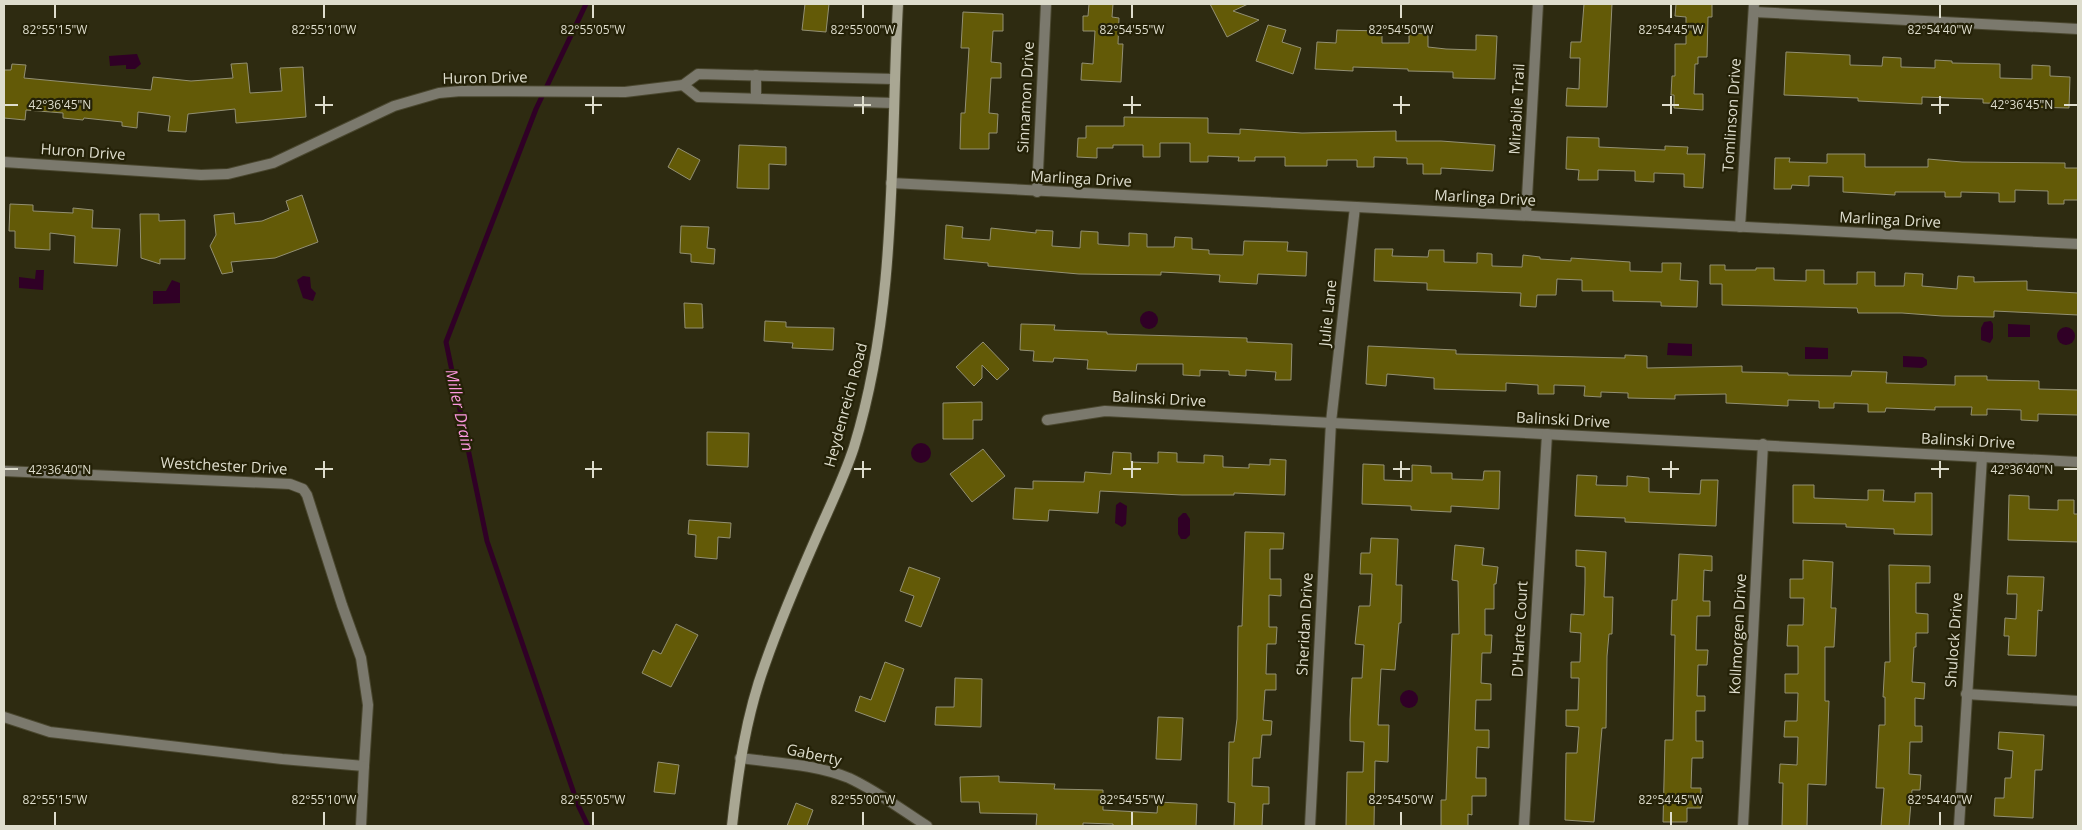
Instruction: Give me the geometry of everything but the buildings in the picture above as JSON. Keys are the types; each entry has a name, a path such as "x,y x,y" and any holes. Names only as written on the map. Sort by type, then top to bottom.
{"street":[{"name":"Heydenreich Road","path":"732,826 740,758 764,665 805,563 841,482 860,424 873,371 884,301 898,4"},
{"name":"Sinnamon Drive","path":"1037,192 1046,4"},
{"name":"Mirabile Trail","path":"1526,215 1538,4"},
{"path":"1754,8 2078,29"},
{"name":"Tomlinson Drive","path":"1740,227 1754,8"},
{"name":"Huron Drive","path":"4,162 200,175 228,174 273,163 294,155 394,106 439,93 461,91 625,92 683,85 698,74 894,79"},
{"path":"756,75 756,98"},
{"path":"683,85 698,98 893,103"},
{"name":"Marlinga Drive","path":"891,183 2078,244"},
{"name":"Julie Lane","path":"1331,422 1355,207"},
{"name":"Balinski Drive","path":"1048,420 1105,411 2078,462"},
{"name":"Sheridan Drive","path":"1310,826 1331,422"},
{"name":"D'Harte Court","path":"1524,826 1547,434"},
{"name":"Kollmorgen Drive","path":"1743,826 1763,444"},
{"name":"Shulock Drive","path":"1959,826 1982,456"},
{"name":"Westchester Drive","path":"4,471 290,484 302,489 307,495 362,658 368,700 362,826"},
{"path":"1966,694 2078,700"},
{"path":"4,717 50,732 282,759 364,766"},
{"name":"Gaberty","path":"740,758 803,766 848,778 870,789 927,826"}],"shaded area":[{"path":"137,54 141,64 135,69 126,69 126,65 110,66 109,56"},
{"path":"36,270 44,270 43,290 19,288 19,277 35,279"},
{"path":"303,276 310,277 311,288 316,293 313,301 303,298 297,280"},
{"path":"172,280 180,283 180,303 153,304 153,291 166,291"},
{"path":"1149,311 1155,314 1158,320 1155,326 1149,329 1143,326 1140,320 1143,314"},
{"path":"1991,321 1993,324 1993,338 1990,343 1981,340 1981,328 1984,322"},
{"path":"2008,324 2030,325 2030,337 2008,337"},
{"path":"2066,327 2073,329 2075,336 2073,343 2066,345 2059,343 2057,336 2059,329"},
{"path":"1668,343 1692,344 1692,356 1667,355"},
{"path":"1805,347 1828,348 1828,359 1805,359"},
{"path":"1903,356 1923,357 1927,360 1927,365 1922,368 1903,367"},
{"path":"921,443 928,446 931,453 928,460 921,463 914,460 911,453 914,446"},
{"path":"1120,502 1127,506 1126,524 1122,527 1115,523 1116,505"},
{"path":"1183,513 1186,513 1190,519 1190,535 1186,539 1181,539 1178,534 1178,518"},
{"path":"1409,690 1417,695 1418,699 1413,707 1409,708 1401,703 1400,699 1405,691"}],"waterway":[{"name":"Miller Drain","path":"586,4 536,109 446,342 487,541 578,805 588,826"}]}
